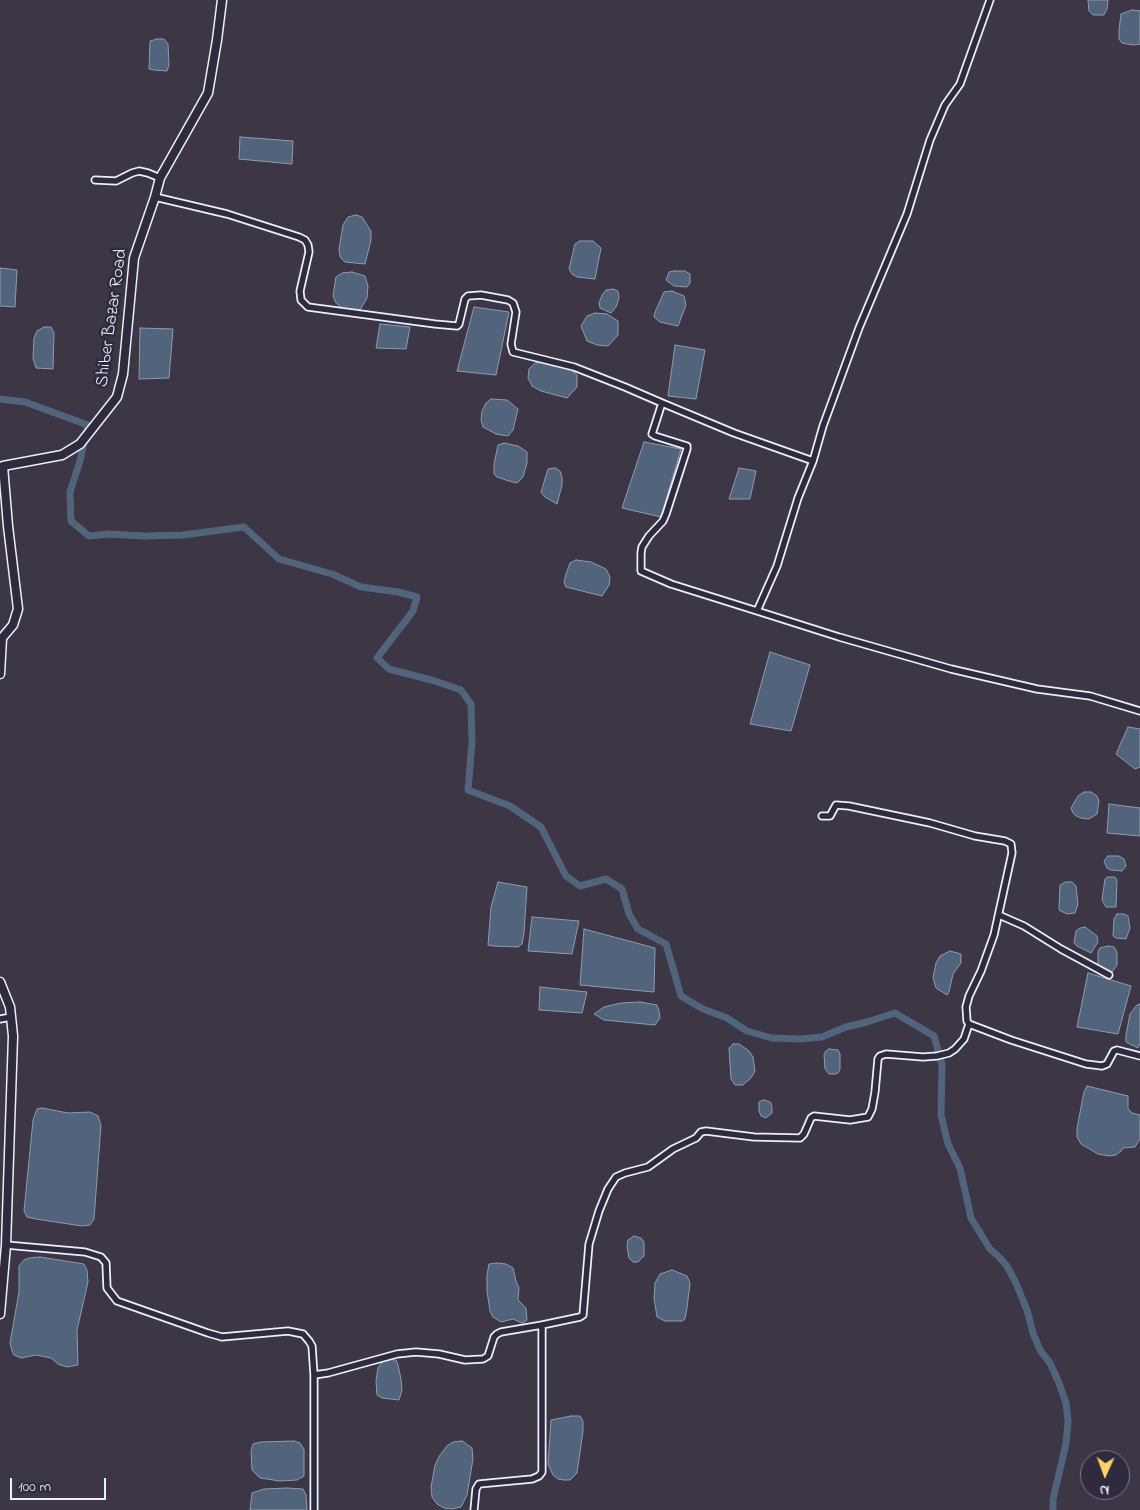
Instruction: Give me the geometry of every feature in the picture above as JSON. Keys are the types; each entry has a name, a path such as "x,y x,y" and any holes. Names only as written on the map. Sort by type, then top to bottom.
{"street":[{"name":"Shiber Bazar Road","path":"2,466 62,455 80,444 117,397 123,374 134,258 160,178 208,93 222,0"},
{"path":"757,611 777,566 798,498 813,461 823,426 859,328 907,214 930,140 945,105 960,84 990,0"},
{"path":"95,180 116,181 132,173 139,172 148,173 160,178"},
{"path":"155,198 227,214 305,240 309,252 300,291 301,300 308,307 457,326 460,324 465,299 468,296 481,295 508,300 513,303 516,312 511,344 514,352 574,367 734,433 813,461"},
{"path":"662,403 652,432 653,435 687,446 687,449 663,521 642,547 640,553 641,571 671,584 839,637 951,669 1037,689 1090,696 1140,711"},
{"path":"0,674 2,638 16,619 18,609 2,466"},
{"path":"314,1375 397,1354 416,1352 429,1352 465,1360 483,1359 488,1356 494,1336 501,1332 580,1317 583,1315 589,1244 599,1211 608,1189 616,1177 648,1167 696,1138 701,1132 712,1131 754,1137 800,1138 814,1116 850,1120 868,1117 872,1109 878,1059 880,1056 886,1054 923,1057 937,1056 955,1050 964,1039 969,1024 966,1007 969,996 990,948 999,915 1012,853 1010,844 1005,841 975,836 930,823 849,806 836,805 830,816 822,816"},
{"path":"999,915 1024,926 1060,949 1109,975"},
{"path":"0,982 8,1002 13,1036 3,1235 6,1245 0,1314"},
{"path":"0,1019 11,1017"},
{"path":"969,1024 1011,1040 1086,1064 1102,1066 1107,1064 1114,1051 1117,1050 1140,1056"},
{"path":"6,1245 76,1251 104,1258 107,1288 117,1301 215,1335 230,1337 253,1333 288,1331 304,1334 312,1346 314,1375 314,1510"},
{"path":"474,1510 476,1489 480,1484 532,1479 542,1472 542,1325"}],"water":[{"path":"1088,0 1108,0 1104,15 1093,15 1089,11"},
{"path":"1132,10 1140,11 1140,44 1133,45 1122,43 1119,39 1121,14"},
{"path":"164,39 168,44 169,65 167,71 149,69 150,41"},
{"path":"240,137 293,141 292,164 239,159"},
{"path":"356,215 362,217 371,231 371,240 365,264 345,262 340,257 339,249 343,225 348,217"},
{"path":"580,241 593,241 601,248 595,279 577,277 569,269 575,244"},
{"path":"0,268 17,270 15,307 0,306"},
{"path":"685,271 690,274 690,283 687,287 674,286 666,280 669,272"},
{"path":"352,272 365,276 368,286 367,298 360,310 347,310 341,307 336,303 333,296 336,277 342,273"},
{"path":"613,289 618,291 619,298 616,307 611,313 600,308 599,303 606,290"},
{"path":"672,291 684,296 686,305 678,326 660,322 654,317 664,292"},
{"path":"474,307 509,312 496,375 457,371"},
{"path":"595,313 607,314 618,321 618,335 608,346 597,345 587,341 581,326 587,316"},
{"path":"380,324 410,327 406,349 376,348"},
{"path":"44,327 51,327 54,333 53,369 36,368 33,358 34,338 37,331"},
{"path":"140,328 173,329 169,378 139,379"},
{"path":"675,345 705,350 696,399 668,396"},
{"path":"550,362 568,367 577,375 577,387 567,398 541,391 532,386 528,378 529,369 535,363"},
{"path":"491,399 507,400 518,409 513,430 508,436 496,434 483,427 481,420 482,411 486,403"},
{"path":"644,442 681,449 661,517 622,508"},
{"path":"504,443 518,446 527,452 527,463 523,477 517,483 497,477 494,474 498,445"},
{"path":"555,468 560,471 562,477 557,504 545,497 541,492 548,469"},
{"path":"739,468 756,471 750,499 729,499"},
{"path":"576,560 591,562 606,569 610,577 609,585 602,596 566,587 564,582 570,563"},
{"path":"770,652 810,665 791,731 750,724"},
{"path":"1128,727 1140,729 1140,767 1135,769 1116,754"},
{"path":"1084,792 1091,792 1097,796 1099,801 1097,814 1089,819 1076,816 1071,808 1078,796"},
{"path":"1109,804 1140,808 1140,836 1107,833"},
{"path":"1108,856 1119,856 1124,859 1126,866 1122,871 1107,868 1104,861"},
{"path":"1115,877 1117,880 1116,907 1106,907 1102,900 1105,879"},
{"path":"498,882 527,887 524,933 522,944 518,947 488,945 491,907"},
{"path":"1072,882 1076,886 1078,904 1075,913 1067,914 1059,910 1060,885"},
{"path":"1117,914 1128,916 1130,928 1126,939 1113,936 1114,919"},
{"path":"532,917 579,921 572,954 528,951"},
{"path":"1085,927 1097,936 1098,942 1091,953 1074,943 1076,931"},
{"path":"584,929 655,948 654,992 580,985"},
{"path":"1114,947 1117,952 1117,965 1112,972 1104,970 1098,965 1098,952 1100,948"},
{"path":"950,951 961,954 961,963 953,974 947,995 936,988 933,978 936,963 940,956"},
{"path":"1088,973 1131,986 1118,1034 1077,1027"},
{"path":"540,987 587,992 582,1013 539,1010"},
{"path":"640,1002 657,1005 660,1018 655,1025 604,1020 594,1014 604,1007 621,1003"},
{"path":"1140,1004 1140,1044 1138,1048 1126,1042 1126,1035 1130,1014"},
{"path":"733,1044 739,1044 749,1051 753,1057 755,1071 751,1078 743,1085 735,1085 731,1079 729,1048"},
{"path":"829,1049 838,1050 840,1054 840,1069 835,1074 829,1074 825,1069 824,1054"},
{"path":"1087,1086 1128,1096 1128,1109 1132,1113 1140,1115 1140,1139 1135,1147 1123,1148 1116,1155 1109,1156 1098,1154 1081,1144 1077,1137 1077,1128 1084,1092"},
{"path":"763,1100 771,1103 772,1108 772,1113 766,1118 761,1116 759,1111 759,1102"},
{"path":"42,1108 68,1113 90,1112 98,1116 101,1125 94,1219 90,1225 82,1226 36,1219 27,1217 24,1211 33,1120 37,1109"},
{"path":"634,1236 641,1238 644,1242 644,1256 638,1262 633,1262 629,1258 627,1246 628,1240"},
{"path":"40,1257 84,1264 87,1270 88,1282 77,1330 78,1365 67,1367 58,1364 51,1358 36,1355 21,1358 14,1355 12,1351 10,1343 19,1292 19,1266 24,1260"},
{"path":"489,1264 506,1264 513,1268 519,1288 518,1300 526,1308 527,1320 522,1323 513,1319 501,1322 493,1317 490,1311 487,1275"},
{"path":"672,1270 687,1276 690,1283 685,1319 682,1321 665,1321 657,1317 654,1298 655,1283 660,1274"},
{"path":"384,1359 396,1360 398,1365 402,1390 399,1400 382,1398 377,1395 376,1381 378,1368"},
{"path":"580,1416 583,1421 583,1431 577,1473 570,1480 564,1480 558,1479 553,1475 548,1464 551,1420"},
{"path":"294,1441 300,1443 304,1449 304,1476 297,1480 280,1481 260,1478 252,1470 251,1451 253,1444"},
{"path":"462,1441 472,1448 473,1459 467,1495 461,1507 444,1508 437,1504 432,1497 431,1487 435,1465 447,1446 453,1442"},
{"path":"264,1489 303,1489 306,1495 307,1510 250,1510 252,1493"}],"waterway":[{"path":"0,399 25,402 88,425 80,461 70,492 71,521 89,536 108,534 144,536 183,535 244,527 279,559 332,574 361,587 398,592 417,597 413,611 377,658 389,669 461,690 471,704 472,742 468,790 510,806 541,827 566,876 580,886 606,879 622,889 629,914 638,929 666,944 681,996 703,1009 727,1018 747,1031 772,1038 800,1039 822,1037 846,1027 895,1013 934,1036 942,1064 941,1115 948,1144 960,1168 971,1218 990,1249 1007,1266 1015,1281 1040,1350 1050,1363 1066,1403 1068,1421 1066,1444 1053,1499 1053,1510"}]}
